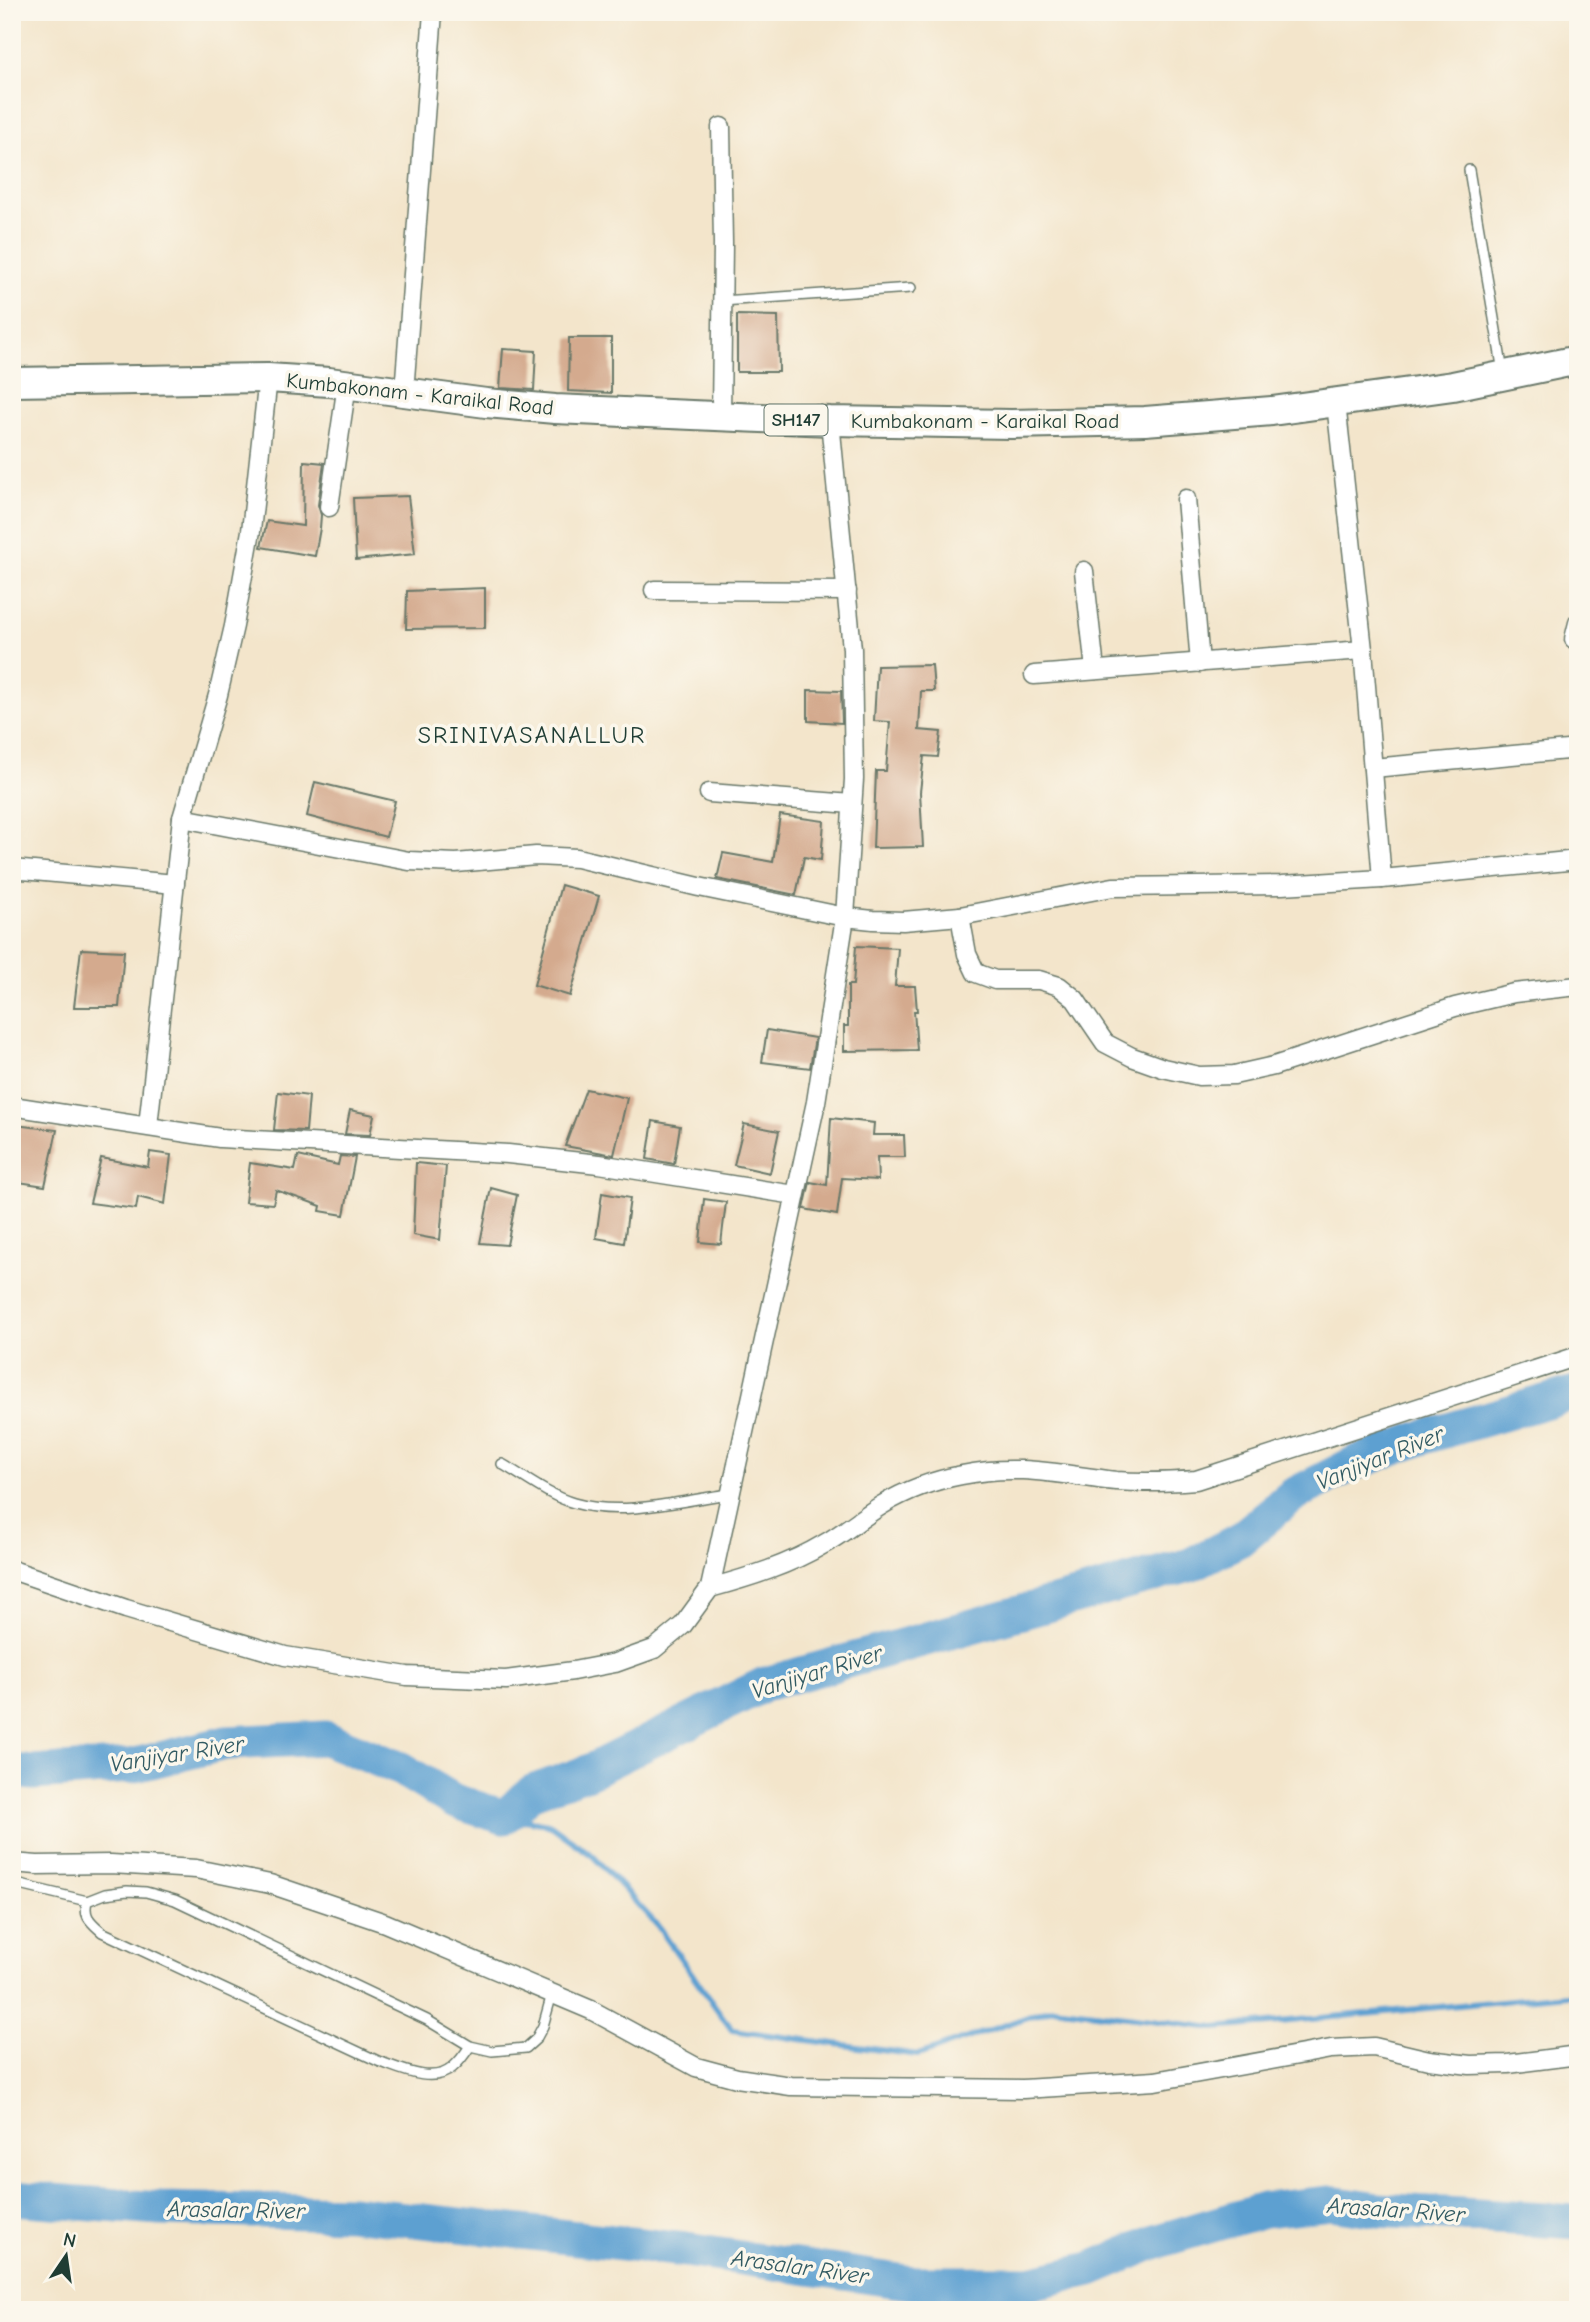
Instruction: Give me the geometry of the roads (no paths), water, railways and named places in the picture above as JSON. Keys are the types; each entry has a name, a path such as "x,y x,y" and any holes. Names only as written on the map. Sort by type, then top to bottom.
{"main road":[{"name":"Kumbakonam - Karaikal Road","path":"12,382 268,378 347,384 486,403 830,421 1011,424 1145,421 1272,411 1454,386 1578,360"}],"street":[{"path":"404,392 433,12"},
{"path":"721,127 721,416"},
{"path":"148,1126 182,818 218,695 234,626 251,531 268,378"},
{"path":"329,507 347,384"},
{"path":"1336,402 1363,650 1382,879"},
{"path":"12,1570 126,1609 285,1656 407,1676 506,1680 594,1667 654,1649 683,1625 710,1588 816,1102 845,917 852,804 853,677 830,421"},
{"path":"1186,499 1200,663"},
{"path":"1084,570 1095,670"},
{"path":"654,590 847,591"},
{"path":"1034,675 1363,650"},
{"path":"1373,768 1578,748"},
{"path":"709,793 852,804"},
{"path":"182,818 409,860 456,863 536,856 577,858 845,917 903,921 960,916 1113,887 1282,885 1382,879 1578,860"},
{"path":"12,869 175,884"},
{"path":"960,916 967,954 976,973 995,980 1039,980 1059,986 1075,999 1105,1043 1132,1057 1163,1068 1199,1076 1234,1075 1274,1066 1455,1007 1514,993 1578,986"},
{"path":"12,1106 220,1138 508,1154 599,1164 795,1195"},
{"path":"710,1588 796,1559 826,1544 883,1505 914,1490 961,1475 1007,1469 1043,1470 1115,1481 1157,1483 1196,1480 1578,1356"},
{"path":"12,1863 110,1864 196,1869 270,1884 385,1923 591,2010 696,2067 737,2078 791,2087 1023,2089 1155,2081 1331,2049 1374,2048 1429,2060 1471,2065 1508,2064 1578,2055"}],"lane":[{"path":"1469,170 1504,376"},
{"path":"722,301 911,288"},
{"path":"502,1464 571,1502 595,1508 622,1509 729,1494"},
{"path":"12,1883 87,1901 105,1894 127,1891 146,1892 175,1900 427,2020 470,2046 492,2051 526,2048 536,2039 543,2026 552,1994"},
{"path":"87,1901 87,1919 102,1932 378,2061 412,2073 441,2073 450,2070 470,2046"}],"waterway":[{"name":"Vanjiyar River","path":"12,1771 34,1773 131,1766 226,1743 325,1738 401,1769 454,1801 504,1817 532,1792 588,1772 765,1684 1190,1565 1239,1540 1293,1495 1357,1462 1424,1437 1578,1392"},
{"path":"504,1817 549,1824 593,1856 657,1925 732,2030 918,2055 1054,2008 1215,2028 1578,1994"},
{"name":"Arasalar River","path":"12,2198 160,2209 350,2213 686,2250 913,2283 1030,2283 1091,2269 1155,2242 1264,2210 1331,2203 1378,2210 1578,2222"}],"district":[{"name":"SRINIVASANALLUR","path":"532,735"}]}
